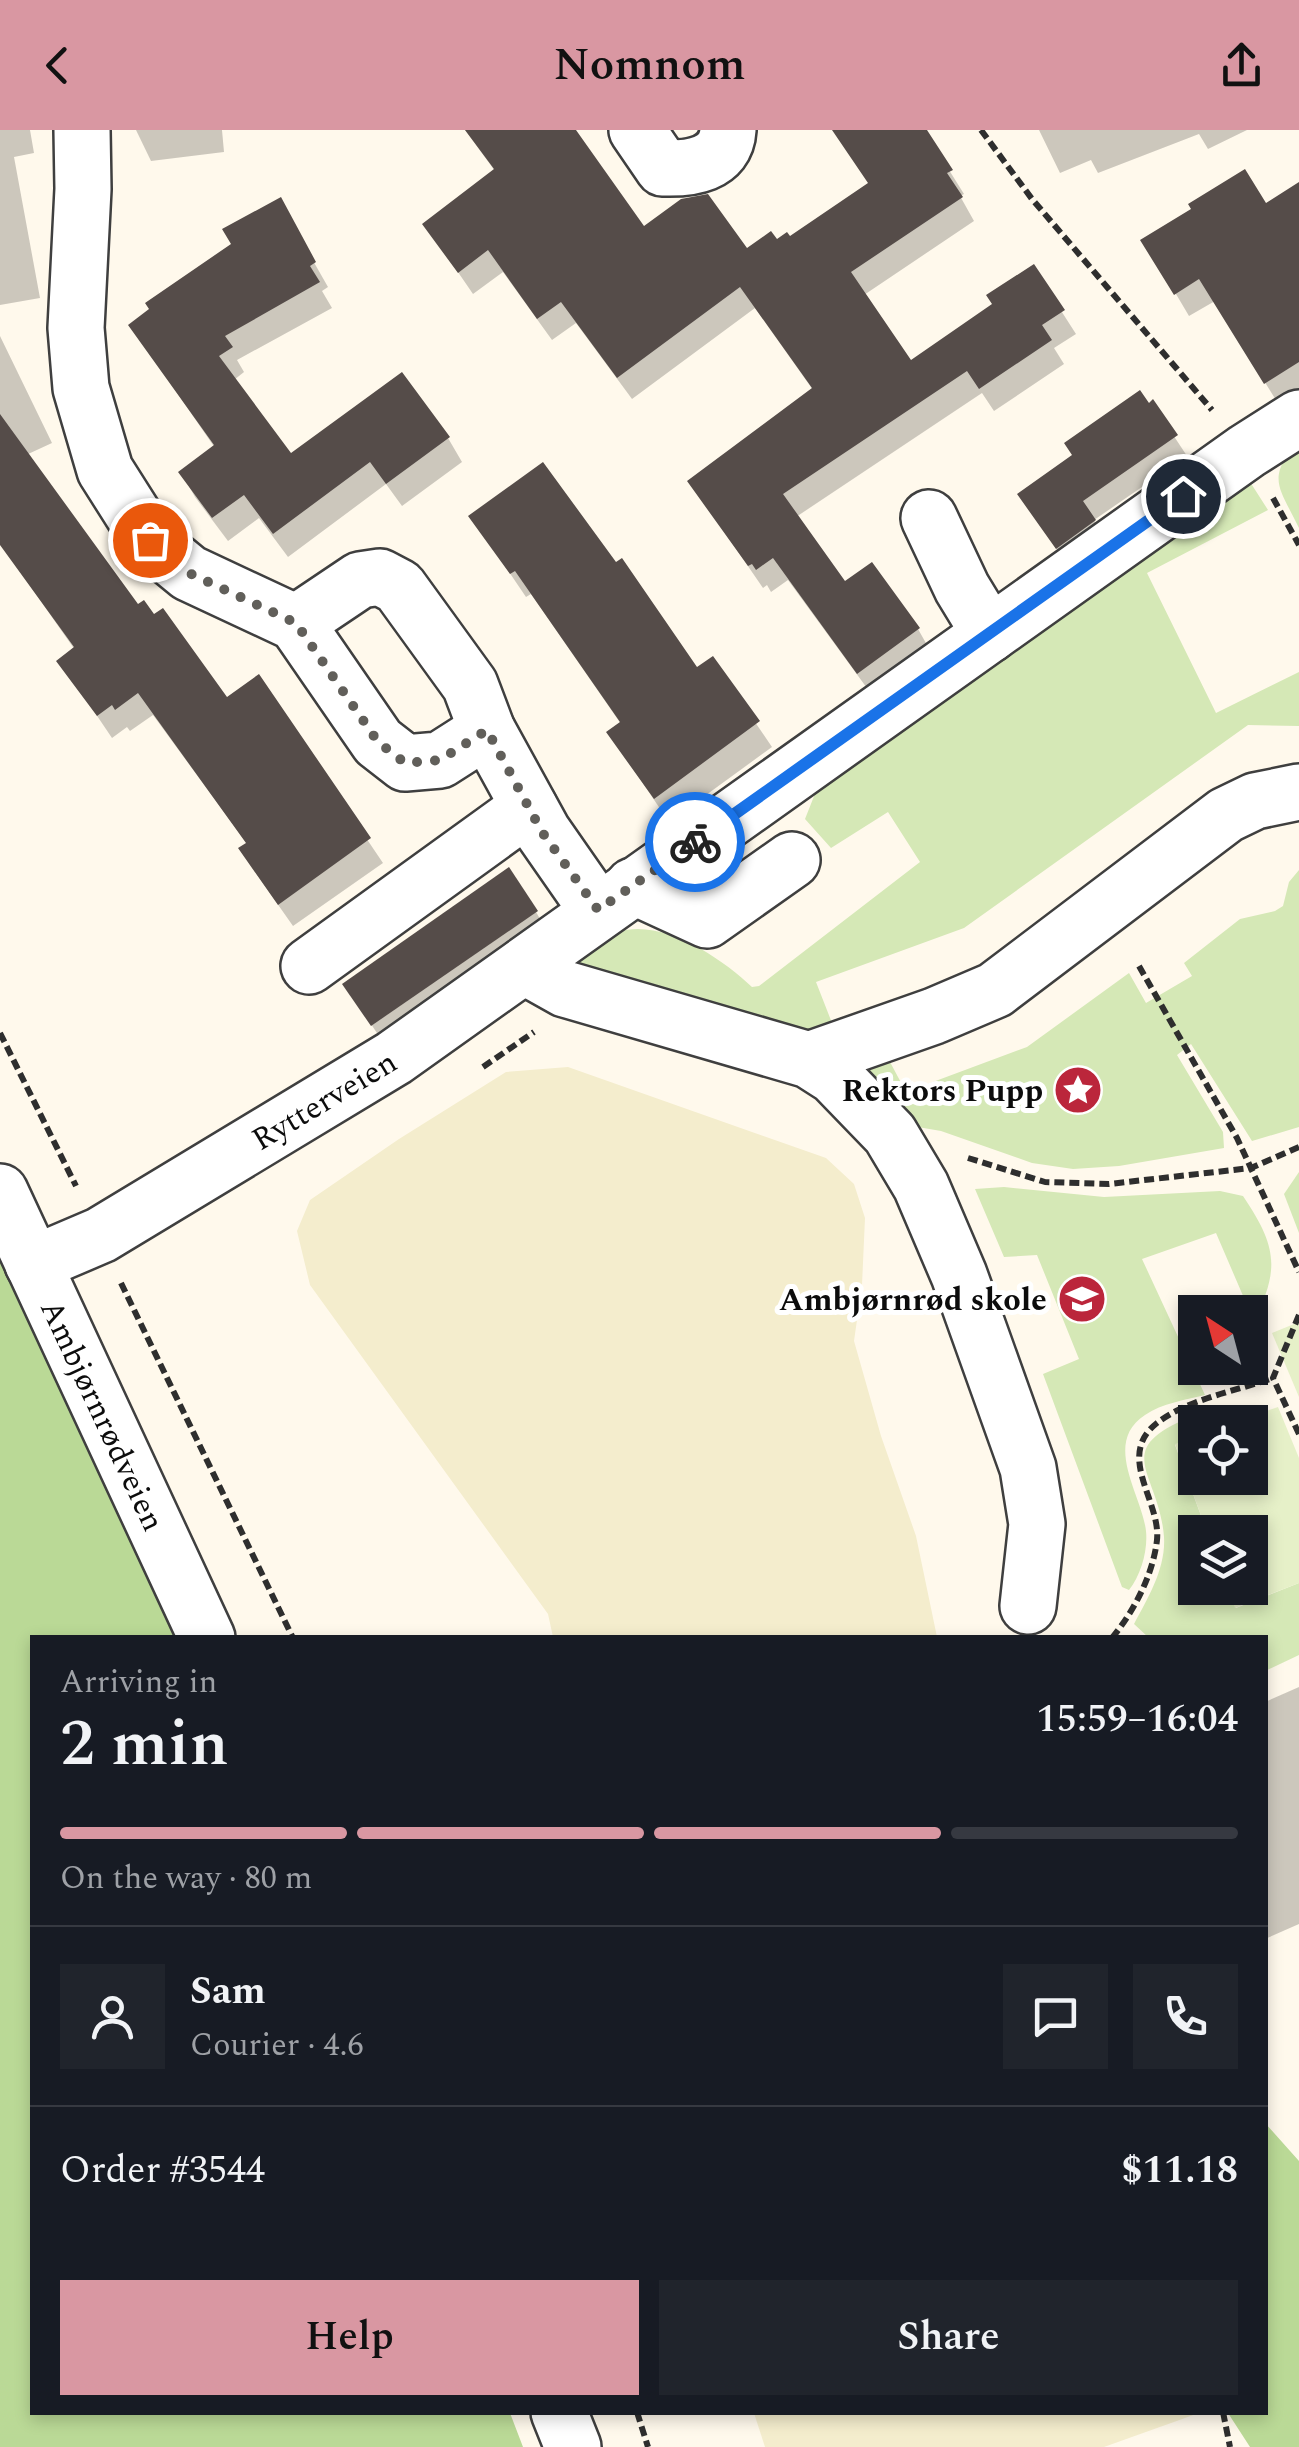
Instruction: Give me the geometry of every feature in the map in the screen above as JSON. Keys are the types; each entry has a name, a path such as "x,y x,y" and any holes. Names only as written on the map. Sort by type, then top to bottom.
{"street":[{"path":"82,130 76,328 81,388 105,470 126,508 150,540 189,573 296,623 378,742 405,763 440,760 487,730"},
{"path":"637,130 663,168 690,169 710,162 728,138 728,130"},
{"name":"Rytterveien","path":"33,1264 101,1235 394,1058 1247,451 1299,418"},
{"path":"929,518 962,588 990,634"},
{"path":"296,623 360,580 380,576 391,580 470,685 487,730 542,832 615,898 707,920 792,860"},
{"path":"809,1060 995,990 1226,815 1255,801 1299,792"},
{"path":"309,966 528,807"},
{"path":"524,966 565,989 809,1060 834,1076 890,1134 922,1186 959,1274 1028,1468 1036,1524 1028,1606"},
{"name":"Ambjørnrødveien","path":"0,1192 206,1635"},
{"path":"560,2415 573,2447"}],"path":[{"path":"981,130 1032,199 1247,451"},
{"path":"1139,966 1251,1168 1299,1272"},
{"path":"477,1070 536,1031"},
{"path":"0,1033 292,1635"},
{"path":"890,1134 1045,1182 1109,1184 1251,1168 1299,1147"},
{"path":"122,1284 138,1275"},
{"path":"1299,1315 1273,1378 1299,1434"},
{"path":"1114,1635 1129,1616 1149,1572 1158,1536 1139,1467 1141,1442 1154,1425 1176,1411 1273,1378"},
{"path":"638,2415 648,2447"},
{"path":"1224,2415 1230,2447"}],"shaded area":[{"path":"568,1067 826,1158 854,1184 865,1218 854,1341 881,1436 916,1536 937,1635 553,1635 548,1614 310,1285 297,1231 310,1200 506,1072"},
{"path":"755,2415 1193,2415 1104,2447 765,2447"}],"green space":[{"path":"1299,438 1299,528 1281,491 1279,473"},
{"path":"1244,481 1252,485 1268,510 1147,573 1216,713 1299,672 1299,726 1248,725 964,928 816,982 832,1023 804,1034 584,972 571,961 612,934 635,929 654,931 690,943 752,987 759,986 920,862 888,812 831,848 805,819 824,771"},
{"path":"1299,870 1299,1127 1252,1141 1191,1044 1177,1055 1223,1132 1224,1148 1119,1166 1073,1169 1032,1163 941,1131 912,1126 853,1065 882,1047 906,1092 1027,1047 1129,973 1146,1003 1192,976 1184,963 1240,919 1283,906 1289,882"},
{"path":"1299,1172 1299,1233 1284,1194"},
{"path":"1004,1187 1104,1197 1220,1191 1243,1196 1269,1245 1271,1274 1265,1295 1243,1295 1216,1233 1142,1259 1178,1337 1178,1385 1200,1385 1205,1395 1152,1411 1133,1427 1126,1440 1128,1470 1146,1531 1145,1554 1129,1590 1122,1587 1043,1374 1079,1359 1037,1255 1004,1257 975,1189"},
{"path":"0,1252 181,1635 30,1635 30,2415 511,2415 523,2447 0,2447"},
{"path":"1299,1322 1299,1397 1272,1333"},
{"path":"1278,1407 1299,1458 1299,1583 1268,1595 1268,1515 1201,1515 1194,1495 1268,1495 1268,1410"},
{"path":"1178,1423 1178,1495 1193,1495 1201,1515 1178,1515 1178,1605 1268,1605 1268,1595 1299,1583 1299,1655 1268,1670 1268,1635 1146,1635 1134,1624 1155,1582 1164,1549 1160,1514 1145,1464 1145,1451 1153,1439"},
{"path":"1268,2126 1299,2161 1299,2447 1250,2447 1229,2415 1268,2415"}],"building":[{"path":"465,130 576,130 644,226 681,199 708,194 747,248 771,231 777,239 787,232 790,236 868,183 832,130 927,130 953,170 947,173 963,197 851,272 911,360 992,304 986,295 1034,264 1065,310 1042,325 1052,340 979,389 967,371 783,494 845,581 872,562 920,628 857,674 773,558 756,570 752,564 748,566 687,481 812,388 740,287 617,378 561,302 537,319 488,250 458,273 422,224 494,169"},
{"path":"1245,169 1266,203 1299,182 1299,362 1264,384 1199,279 1174,295 1140,240"},
{"path":"281,197 316,262 310,266 320,282 225,336 233,347 219,356 291,453 402,372 450,437 386,484 370,462 273,534 244,495 212,518 178,472 214,445 128,325 149,309 145,303 231,244 222,229"},
{"path":"1140,390 1149,403 1153,399 1178,435 1083,501 1096,520 1056,549 1017,494 1072,455 1064,443"},
{"path":"0,414 138,604 144,600 154,614 163,608 227,697 259,674 371,838 278,905 238,848 246,843 138,693 115,710 112,705 97,716 56,661 74,647 0,545"},
{"path":"543,462 616,562 622,558 697,667 713,656 760,721 654,799 606,732 620,722 515,571 510,574 468,516"},
{"path":"509,867 538,911 371,1026 342,984"}],"way so far":[{"path":"150,540 189,573 296,623 378,742 405,763 440,760 487,730 542,832 598,910 695,842"}],"place":[{"name":"Rektors Pupp","path":"1078,1090"},
{"name":"Ambjørnrød skole","path":"1082,1299"}],"route":[{"path":"695,842 1183,496"}]}
